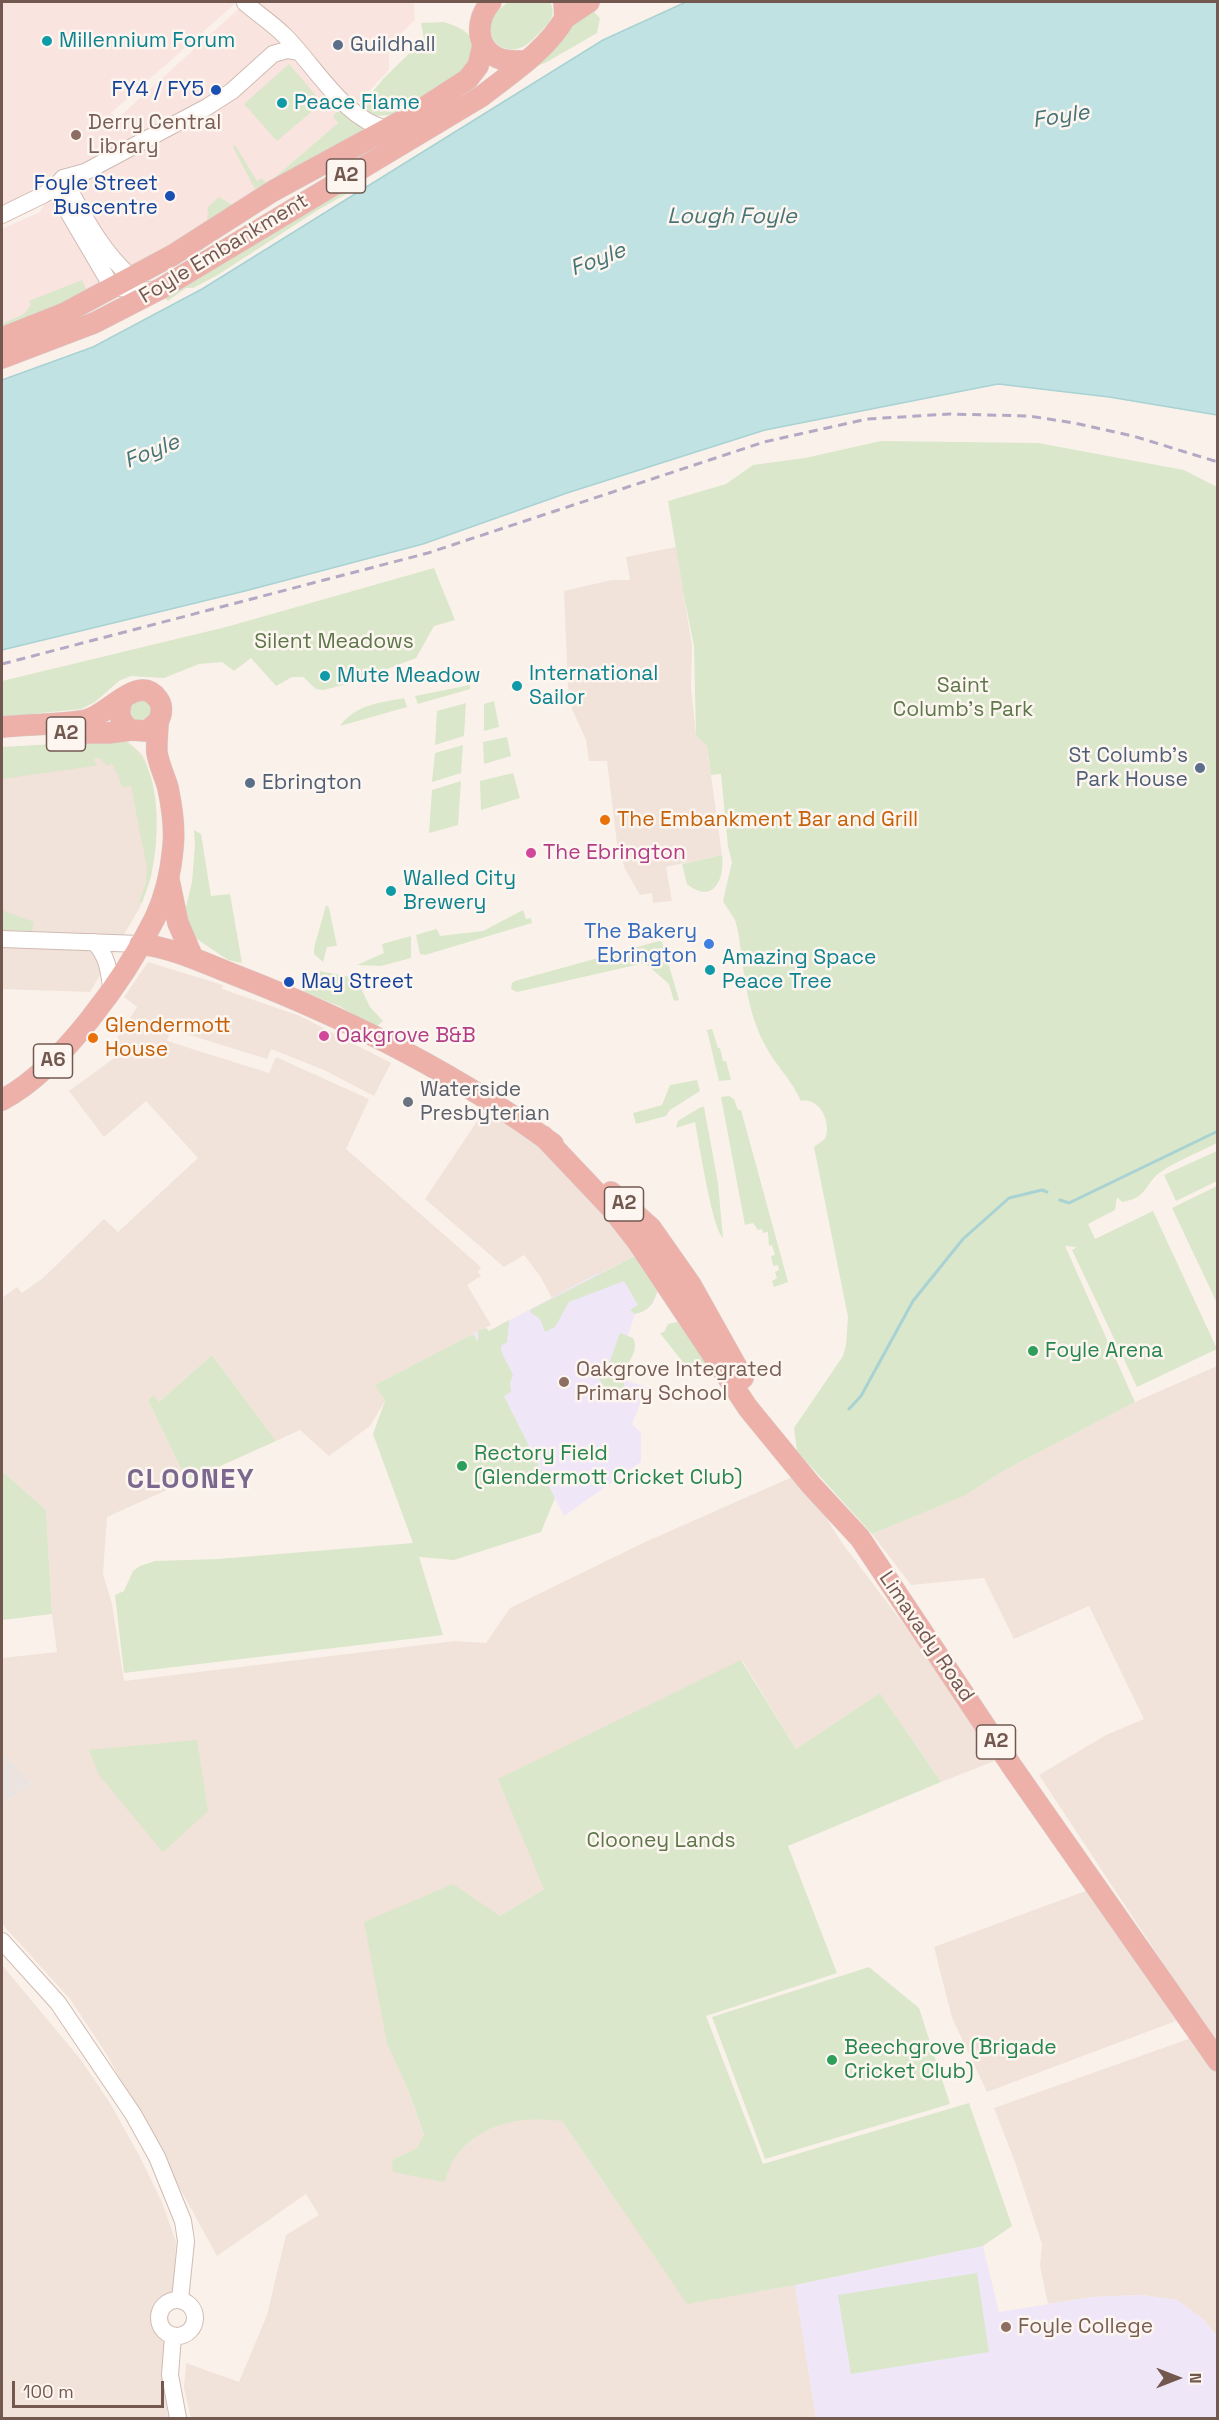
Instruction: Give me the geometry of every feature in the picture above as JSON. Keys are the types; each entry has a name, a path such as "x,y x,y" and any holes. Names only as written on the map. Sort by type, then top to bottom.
{"highway":[{"name":"A2","path":"483,45 479,34 480,23 483,11 491,2"},
{"name":"A2","path":"527,61 551,38 565,10 590,2"},
{"path":"483,45 500,59 527,61"},
{"name":"Foyle Embankment","path":"2,338 65,313 173,255 273,191 411,116 468,79 478,66 483,45"},
{"name":"Foyle Embankment","path":"2,358 94,323 162,288 482,96 527,61"},
{"name":"A2","path":"2,727 88,720 122,701 132,691 150,692 160,704 158,754 172,810 173,847 168,877 156,917 140,944 168,949 201,962"},
{"path":"122,701 119,709 121,719 158,754"},
{"name":"A2","path":"2,739 147,731 158,722"},
{"path":"168,877 178,923 201,962"},
{"name":"A6","path":"2,1100 16,1092 54,1060 78,1034 140,944"},
{"name":"Limavady Road","path":"201,962 289,996 340,1019 444,1074 543,1136 578,1162 651,1228 701,1299 767,1431"},
{"name":"Limavady Road","path":"543,1136 612,1209 637,1241 699,1332 734,1389 811,1485 860,1538 1012,1768 1218,2061"},
{"path":"628,1207 639,1227 688,1297 728,1367 734,1389"}],"main road":[{"path":"245,3 278,31 362,119 387,129"},
{"path":"273,54 279,38 278,31"},
{"path":"2,215 59,183 207,108 232,91 273,54 287,50 298,52"},
{"path":"362,119 385,120 411,116"},
{"path":"59,183 114,262 131,277"},
{"path":"59,183 112,287 144,291 162,288"},
{"path":"2,939 140,944"},
{"path":"94,942 102,950 109,967 111,988"},
{"path":"2,1941 57,2002 134,2114 157,2157 174,2194 185,2231 185,2265 180,2300"},
{"path":"180,2300 190,2305 195,2321 185,2335 173,2336 161,2327 159,2317 163,2306 168,2302 180,2300"},
{"path":"173,2336 170,2375 178,2418"}],"shaded area":[{"path":"2,2 237,2 111,113 117,119 246,2 414,2 415,20 389,45 389,70 339,122 267,184 111,283 2,324 2,229 40,212 54,184 2,208"},
{"path":"676,547 692,646 691,688 696,735 707,746 722,855 666,867 672,901 653,903 652,893 640,895 625,869 617,844 607,761 589,761 586,740 572,709 568,688 564,591 612,580 630,580 626,557"},
{"path":"128,742 142,754 146,762 155,799 155,850 151,877 139,909 90,992 2,989 2,747"},
{"path":"148,962 223,985 222,989 300,1016 391,1063 374,1096 324,1070 271,1049 267,1059 183,1033 174,1020 167,1041 269,1073 276,1057 369,1099 346,1149 481,1267 478,1272 481,1276 467,1285 491,1325 375,1385 385,1401 370,1426 329,1456 300,1430 276,1441 212,1355 159,1402 148,1400 187,1481 107,1517 103,1574 112,1604 124,1681 455,1641 486,1643 510,1608 643,1543 799,1474 842,1543 905,1626 997,1760 941,1782 880,1693 796,1749 742,1660 544,1889 500,1916 408,2089 424,2136 417,2148 392,2160 454,2157 476,2135 505,2122 535,2117 562,2121 687,2303 795,2285 816,2418 191,2418 184,2388 186,2363 239,2382 267,2315 286,2235 319,2215 306,2194 217,2256 107,2055 70,1999 2,1924 2,1804 32,1784 2,1752 2,1658 57,1652 52,1614 46,1510 2,1471 2,1298 17,1287 22,1293 43,1278 104,1219 118,1232 198,1158 146,1101 104,1137 69,1091 117,1056 114,1043 137,1007 124,997"},
{"path":"484,1111 538,1145 639,1254 552,1298 540,1276 524,1255 504,1267 425,1199"},
{"name":"Oakgrove Integrated Primary School","path":"598,1273 659,1287 653,1304 635,1314 614,1377 647,1387 632,1424 641,1433 641,1462 564,1516 473,1334 486,1328 489,1331"},
{"path":"1217,1366 1217,2045 1039,1775 1106,1735 1144,1719 1089,1606 1014,1639 984,1578 911,1585 872,1534 964,1496 1005,1470 1135,1402"},
{"path":"2,1752 32,1784 2,1804"},
{"path":"1091,1889 1176,2021 987,2092 952,2018 934,1947"},
{"path":"2,1965 81,2060 110,2103 162,2202 176,2242 174,2280 164,2351 164,2384 168,2418 2,2418"},
{"path":"1194,2037 1217,2073 1217,2336 1202,2318 1177,2300 1142,2295 1092,2297 1048,2304 1040,2266 1042,2244 1015,2162 994,2108"},
{"name":"Foyle College","path":"983,2246 999,2312 1092,2297 1142,2295 1177,2300 1202,2318 1217,2336 1217,2418 816,2418 795,2285"}],"green space":[{"path":"508,2 550,2 553,11 550,21 529,43 513,50 496,43 490,26 493,16"},
{"path":"589,12 594,12 600,18 597,33 545,63 524,71 572,23"},
{"path":"444,22 462,30 471,39 473,52 468,71 392,115 371,116 359,108 383,79 424,39 421,23"},
{"path":"289,64 322,103 277,141 244,104"},
{"path":"338,111 342,111 370,128 267,185 255,189 233,147 235,145 257,181 262,178 267,184 338,123 333,116"},
{"path":"359,174 364,184 318,210 216,276 193,288 186,288 168,301 164,297"},
{"path":"219,197 232,205 207,223 208,207"},
{"path":"82,280 88,294 2,330 2,324 24,314 31,305 29,301"},
{"name":"Saint Columb's Park","path":"881,441 1038,443 1184,470 1217,487 1217,1143 1162,1171 1137,1197 1122,1202 1117,1197 1115,1210 1088,1224 1095,1239 1153,1211 1217,1349 1137,1387 1072,1250 1077,1247 1065,1246 1135,1402 1005,1470 964,1496 872,1534 797,1451 794,1428 843,1356 846,1345 848,1317 814,1147 825,1139 827,1126 819,1107 808,1101 801,1101 769,1052 759,1032 747,990 735,920 723,901 732,862 728,847 721,774 711,775 707,746 696,735 694,646 668,501 726,484 753,465 805,458"},
{"name":"Silent Meadows","path":"434,568 455,620 434,626 416,658 347,684 323,690 316,689 303,677 292,677 276,686 251,658 234,671 222,662 199,664 164,678 131,676 119,681 95,702 81,709 2,717 2,681 226,627"},
{"path":"470,685 470,689 418,704 415,696"},
{"path":"137,697 152,705 152,718 133,725 126,706"},
{"path":"404,698 407,707 340,726 353,713 361,709 377,703"},
{"path":"494,701 499,727 484,731 484,704"},
{"path":"466,703 464,736 435,745 437,711"},
{"path":"507,737 511,756 484,764 483,742"},
{"path":"122,740 136,749 146,763 156,800 154,860 142,903 139,902 146,883 147,868 131,786 122,787 114,766 111,764 107,766 100,758 95,758 97,765 93,766 2,779 2,747"},
{"path":"463,745 461,773 432,782 435,753"},
{"path":"513,773 520,798 481,810 480,781"},
{"path":"461,781 458,825 429,833 432,790"},
{"path":"194,830 201,834 211,896 230,894 242,963 228,960 191,935 185,911 192,882"},
{"path":"722,855 721,873 715,887 704,892 687,884 682,864"},
{"path":"326,905 329,908 337,946 327,947 323,962 314,954 314,948"},
{"path":"2,910 34,922 32,931 2,930"},
{"path":"523,910 526,919 531,918 532,923 425,955 420,954 416,935 437,929 440,936 483,931"},
{"path":"411,936 411,958 381,966 357,965 384,953 382,944"},
{"path":"662,942 679,1000 674,1001 669,984 645,963 517,992 511,989 515,981"},
{"path":"319,971 356,978 370,1007 383,1021 376,1027 339,1006 302,991"},
{"path":"712,1029 723,1061 726,1061 731,1080 719,1081 707,1030"},
{"path":"697,1080 700,1091 670,1110 666,1116 636,1124 633,1113 662,1105 670,1085"},
{"path":"729,1096 734,1099 738,1110 741,1110 788,1282 774,1287 772,1281 777,1278 775,1272 779,1270 778,1265 773,1266 771,1256 775,1255 772,1245 769,1246 768,1232 763,1233 762,1229 758,1230 753,1223 745,1225 721,1097"},
{"path":"704,1107 718,1183 723,1238 710,1202 695,1122 676,1128 678,1121"},
{"path":"1217,1151 1217,1181 1176,1201 1164,1175"},
{"path":"1217,1186 1217,1303 1172,1208"},
{"path":"639,1254 659,1287 648,1308 640,1313 635,1314 630,1310 638,1305 624,1281 569,1302 555,1327 545,1332 540,1319 531,1313 530,1310"},
{"path":"509,1320 507,1342 501,1346 501,1349 513,1375 510,1383 511,1392 504,1396 555,1498 541,1532 454,1560 419,1557 443,1635 124,1673 115,1595 124,1591 133,1571 140,1566 155,1561 218,1559 413,1543 373,1434 385,1401 375,1385 473,1334 478,1342 478,1331 486,1328 489,1331"},
{"path":"677,1322 684,1324 711,1366 692,1374 660,1333 664,1332 668,1324"},
{"path":"620,1333 633,1338 635,1347 624,1372 625,1389 618,1395 608,1396 598,1376 604,1378"},
{"path":"212,1355 276,1441 187,1481 148,1400 154,1395 159,1402"},
{"path":"2,1471 46,1510 52,1614 2,1620"},
{"name":"Clooney Lands","path":"741,1660 796,1749 880,1693 941,1782 788,1846 837,1973 706,2016 763,2164 969,2103 1012,2226 983,2246 795,2285 687,2304 562,2121 518,2121 478,2135 456,2156 444,2182 393,2172 392,2160 417,2148 424,2135 408,2089 387,2043 364,1922 453,1884 500,1916 544,1889 498,1779"},
{"path":"197,1740 208,1811 163,1852 99,1775 89,1750"},
{"name":"Beechgrove (Brigade Cricket Club)","path":"869,1967 919,2008 950,2104 765,2159 712,2017"},
{"path":"977,2273 989,2352 851,2374 838,2295"}],"water":[{"name":"Lough Foyle","path":"686,2 1217,2 1217,415 1109,397 998,384 765,430 567,493 423,544 245,591 2,650 2,380 93,347 202,289 603,40"}],"waterway":[{"path":"1060,1200 1069,1203 1218,1131"},
{"path":"849,1409 861,1396 913,1301 963,1239 1009,1198 1042,1190 1047,1192"}],"railway":[{"path":"2,664 428,553 764,442 867,419 950,414 1029,416 1133,436 1218,462"}],"place":[{"name":"Millennium Forum","path":"47,41"},
{"name":"Guildhall","path":"338,45"},
{"name":"FY4 / FY5","path":"216,90"},
{"name":"Peace Flame","path":"282,103"},
{"name":"Derry Central Library","path":"76,135"},
{"name":"Foyle Street Buscentre","path":"170,196"},
{"name":"Mute Meadow","path":"325,676"},
{"name":"International Sailor","path":"517,686"},
{"name":"St Columb's Park House","path":"1200,768"},
{"name":"Ebrington","path":"250,783"},
{"name":"The Embankment Bar and Grill","path":"605,820"},
{"name":"The Ebrington","path":"531,853"},
{"name":"Walled City Brewery","path":"391,891"},
{"name":"The Bakery Ebrington","path":"709,944"},
{"name":"Amazing Space Peace Tree","path":"710,970"},
{"name":"May Street","path":"289,982"},
{"name":"Oakgrove B&B","path":"324,1036"},
{"name":"Glendermott House","path":"93,1038"},
{"name":"Waterside Presbyterian","path":"408,1102"},
{"name":"Foyle Arena","path":"1033,1351"},
{"name":"Oakgrove Integrated Primary School","path":"564,1382"},
{"name":"Rectory Field (Glendermott Cricket Club)","path":"462,1466"},
{"name":"Beechgrove (Brigade Cricket Club)","path":"832,2060"},
{"name":"Foyle College","path":"1006,2327"}],"district":[{"name":"CLOONEY","path":"191,1481"}],"water label":[{"name":"Foyle","path":"1061,117"},
{"name":"Foyle","path":"598,260"},
{"name":"Foyle","path":"152,452"}]}
